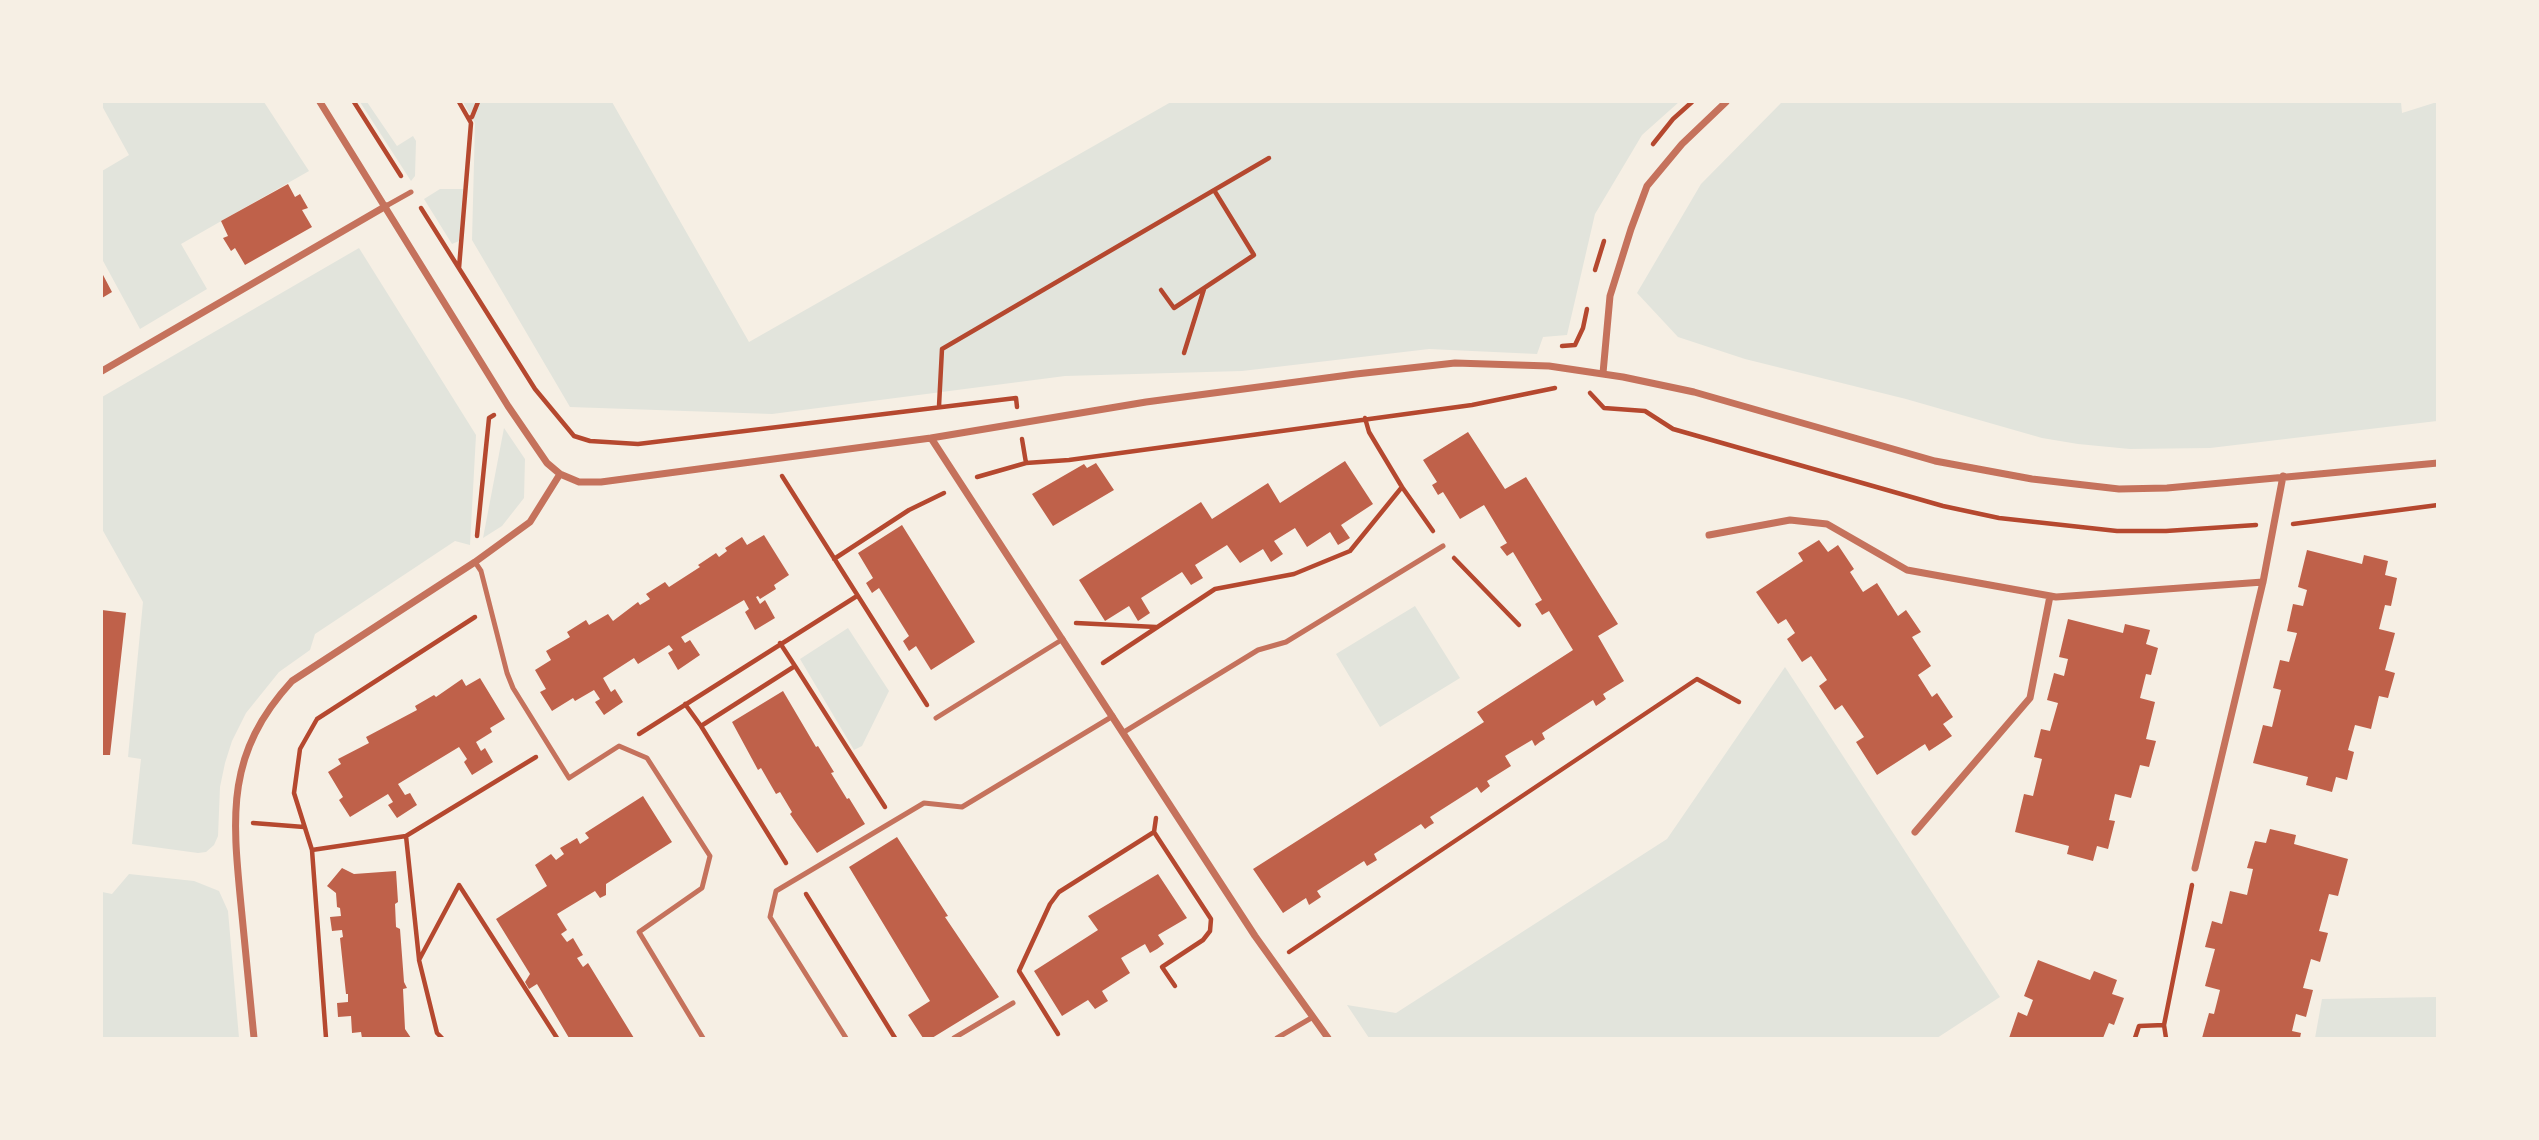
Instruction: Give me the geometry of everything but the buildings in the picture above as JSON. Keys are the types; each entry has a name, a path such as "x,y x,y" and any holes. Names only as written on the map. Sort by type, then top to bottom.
{"street":[{"path":"320,102 508,406 547,463 561,474 579,482 601,482 931,438 1146,402 1455,363 1549,366 1603,373 1694,392 1935,461 2032,480 2119,489 2168,488 2438,463"},
{"path":"1603,373 1610,296 1630,229 1647,186 1682,144 1726,102"},
{"path":"102,371 386,206"},
{"path":"931,438 1274,962 1328,1038"},
{"path":"254,1038 237,870 234,809 243,763 255,731 272,702 292,681 475,562 530,522 561,474"},
{"path":"2195,868 2263,582 2283,477"},
{"path":"1709,535 1790,520 1827,524 1906,570 2050,596 2263,582"},
{"path":"1915,832 2030,698 2050,596"}],"lane":[{"path":"386,206 411,192"},
{"path":"1124,732 1258,650 1286,642 1443,546"},
{"path":"475,562 481,571 507,673 569,778 619,746 647,758 710,856 702,888 639,932 703,1038"},
{"path":"936,718 1063,639"},
{"path":"846,1038 770,917 776,891 923,803 962,807 1113,716"},
{"path":"954,1038 1013,1003"},
{"path":"1277,1038 1313,1017"}],"path":[{"path":"354,102 535,389 574,436 590,441 638,443 1016,398 1026,463"},
{"path":"459,102 471,123 459,269"},
{"path":"469,118 478,102"},
{"path":"939,406 942,349 1269,158"},
{"path":"1161,290 1174,308 1254,255 1214,190"},
{"path":"1184,352 1204,288"},
{"path":"834,559 909,510 961,484 981,475 1026,463 1069,460 1472,405 1561,386"},
{"path":"1587,390 1604,408 1645,411 1673,429 1686,433 1943,506 1999,518 2117,531 2166,531 2296,524 2438,505"},
{"path":"475,562 489,418"},
{"path":"1365,418 1369,432 1402,487 1443,546 1519,625"},
{"path":"779,458 778,470 936,718"},
{"path":"1102,663 1215,589 1294,574 1350,551 1402,487"},
{"path":"619,746 857,596"},
{"path":"326,1038 312,850 294,793 300,749 317,719 490,607"},
{"path":"1076,623 1157,627"},
{"path":"780,643 894,821"},
{"path":"701,726 795,666"},
{"path":"1274,962 1697,679 1739,702"},
{"path":"685,704 895,1038"},
{"path":"312,850 407,836 550,748"},
{"path":"1170,802 1157,813 1154,832 1211,919 1210,931 1203,940 1162,967 1175,986"},
{"path":"253,823 304,827"},
{"path":"1058,1034 1019,971 1050,904 1059,892 1154,832"},
{"path":"407,836 419,960 437,1032 442,1038"},
{"path":"2166,1038 2164,1025 2195,868"},
{"path":"419,960 459,885 557,1038"},
{"path":"2135,1038 2140,1026 2164,1025"}],"shaded area":[{"path":"102,102 264,102 309,171 181,244 207,289 140,329 102,259 102,171 129,155"},
{"path":"360,102 367,102 397,146 413,136 416,141 415,176 411,181"},
{"path":"463,102 612,102 749,342 1171,102 1679,102 1642,135 1595,214 1567,335 1543,337 1537,354 1429,349 1242,371 1065,376 772,414 570,407 472,240 475,123"},
{"path":"1782,102 2401,102 2402,113 2437,102 2437,421 2210,448 2130,449 2078,444 2042,438 1906,399 1745,359 1678,337 1637,293 1701,184"},
{"path":"440,189 463,189 459,241 452,244 424,199"},
{"path":"359,248 476,435 470,545 455,541 315,634 310,650 279,672 246,713 232,741 220,787 218,836 214,845 206,852 198,853 132,844 141,759 128,757 143,602 102,529 102,397"},
{"path":"504,428 525,459 524,498 502,526 483,538"},
{"path":"1415,606 1460,678 1380,727 1336,654"},
{"path":"848,628 889,691 862,746 854,750 800,659"},
{"path":"1785,667 2000,997 1937,1038 1369,1038 1347,1005 1396,1013 1667,839"},
{"path":"129,874 194,881 219,891 228,911 239,1038 102,1038 102,892 112,894"},
{"path":"2437,997 2437,1038 2315,1038 2322,999"}]}
